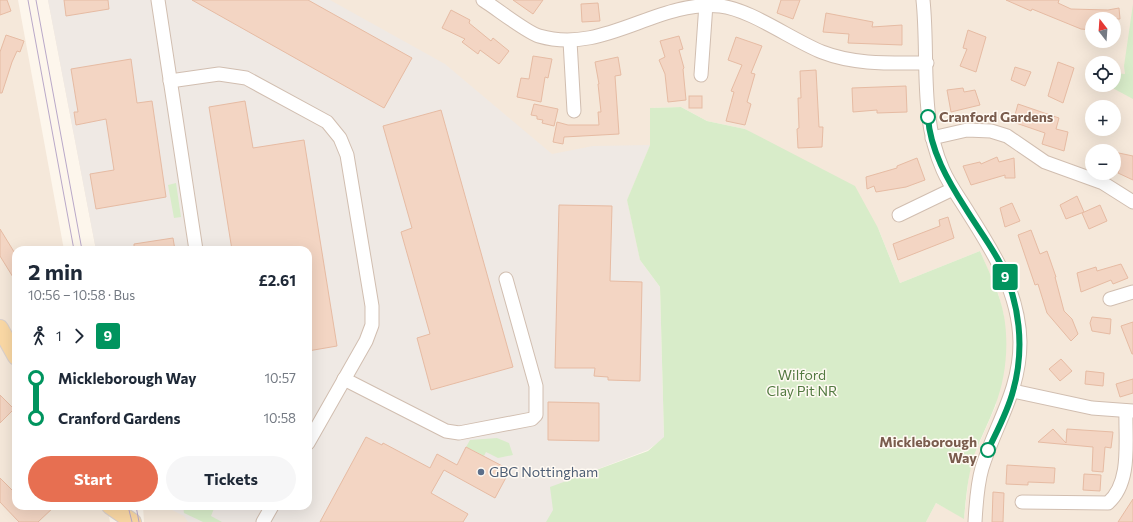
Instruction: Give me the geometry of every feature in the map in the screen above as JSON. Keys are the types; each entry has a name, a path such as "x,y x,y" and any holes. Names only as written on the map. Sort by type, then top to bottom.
{"main road":[{"path":"1,331 12,350"},
{"path":"116,510 133,522"}],"street":[{"path":"158,0 195,246"},
{"path":"483,0 537,35 570,41 594,38 688,6 706,4 723,6 739,11 822,52 844,58 879,62 926,63"},
{"path":"923,0 928,122 932,138 943,170 953,189 1000,264 1013,299 1020,340 1019,363 1013,391 982,470 975,522"},
{"path":"701,75 706,4"},
{"path":"570,41 574,111"},
{"path":"170,81 219,74 246,78 327,122 340,138 346,155 372,306 372,325 366,341 312,436"},
{"path":"932,138 967,130 991,131 1007,136 1045,162 1103,183 1133,202"},
{"path":"899,216 953,189"},
{"path":"344,379 446,431 459,433 532,419 536,415 536,386 506,279"},
{"path":"1110,299 1133,292"},
{"path":"1013,391 1092,408 1129,411 1124,470 1122,483 1116,496 1108,502 1022,502"},
{"path":"263,522 270,510"}],"shaded area":[{"path":"0,0 18,0 63,246 12,246 12,510 108,510 110,522 0,522"},
{"path":"48,0 1133,0 1133,522 926,522 936,503 964,518 969,474 975,453 996,405 1004,316 998,293 980,251 900,283 878,228 745,129 707,121 681,107 650,108 650,145 627,200 640,260 563,522 144,522 143,510 312,510 312,246 95,246"},
{"path":"48,0 330,0 445,64 552,154 593,146 650,145 627,200 640,260 660,287 664,438 648,450 559,484 563,522 188,522 184,516 172,510 312,510 312,246 95,246"}],"green space":[{"path":"1133,4 1133,99 1120,92 1121,74 1125,74 1124,66"},
{"name":"Wilford Clay Pit NR","path":"681,107 707,121 745,129 855,186 878,228 900,283 980,251 994,283 1002,307 1006,327 1006,361 999,395 977,447 973,461 964,519 936,503 926,522 546,522 553,510 550,487 648,451 664,437 660,287 640,260 627,200 650,145 650,108"},
{"path":"176,183 181,217 174,218 168,185"},
{"path":"497,438 509,443 513,455 498,458 486,452 484,456 466,447 470,440"},
{"path":"184,510 213,510 211,516 222,522 203,522 184,513"}],"building":[{"path":"0,0 7,0 11,11 0,15"},
{"path":"64,0 108,0 109,9 66,16"},
{"path":"192,0 308,0 412,58 384,108"},
{"path":"513,0 543,0 533,14"},
{"path":"781,0 800,0 793,19 777,13"},
{"path":"1006,0 1059,0 1058,3 1071,9 1108,10 1119,8 1119,12 1085,12 1085,29 1032,9 1031,11"},
{"path":"598,3 600,21 582,22 581,4"},
{"path":"451,10 470,20 469,23 491,41 493,38 509,51 499,64 480,50 478,54 462,42 465,39 442,28"},
{"path":"826,13 873,22 872,27 902,25 902,45 848,43 849,34 823,32"},
{"path":"968,30 986,37 976,72 960,66 967,49 963,48"},
{"path":"6,35 24,41 20,52 17,51 2,93 0,93 0,52"},
{"path":"679,36 683,49 679,50 684,68 686,100 668,102 665,74 659,60 665,57 660,41"},
{"path":"736,37 762,46 751,73 755,74 747,102 751,104 745,125 726,121 734,92 731,91 742,65 728,60"},
{"path":"533,56 552,59 548,78 545,77 541,102 517,97 521,78 529,79"},
{"path":"618,57 621,75 615,76 619,134 564,137 563,144 553,142 557,122 568,125 599,125 598,112 601,112 599,84 595,62"},
{"path":"131,59 137,103 152,101 166,197 96,209 90,174 114,170 106,119 76,125 74,112 78,112 71,69"},
{"path":"1058,62 1074,68 1063,103 1048,96"},
{"path":"1015,67 1031,72 1025,86 1011,80"},
{"path":"816,70 819,127 823,127 822,147 798,148 798,98 801,98 800,71"},
{"path":"906,86 907,112 877,113 877,110 853,112 852,88"},
{"path":"963,88 964,92 975,90 980,105 951,112 947,90"},
{"path":"689,96 702,96 702,108 689,108"},
{"path":"245,101 253,148 304,140 337,346 312,350 312,246 231,246 209,107"},
{"path":"534,104 558,109 554,126 542,123 543,120 537,119 537,116 531,115"},
{"path":"1018,104 1059,118 1056,129 1068,132 1064,151 1042,144 1045,133 1013,122"},
{"path":"441,110 513,367 431,390 417,338 430,334 401,232 412,228 383,126"},
{"path":"1121,153 1133,156 1133,180 1121,174"},
{"path":"997,157 999,162 1014,158 1015,178 1005,178 1005,175 971,185 963,166 980,162 981,164"},
{"path":"917,158 925,180 906,187 876,192 874,186 867,189 866,177 897,168 897,166"},
{"path":"1077,196 1084,212 1066,219 1060,205"},
{"path":"1012,203 1020,221 1005,227 1000,208"},
{"path":"559,205 612,206 610,281 642,282 640,381 608,380 608,377 594,376 595,368 555,368"},
{"path":"1100,205 1107,221 1089,229 1082,213"},
{"path":"948,217 954,238 898,260 893,244 940,226 939,220"},
{"path":"0,229 12,248 12,276 0,256"},
{"path":"1031,230 1040,254 1047,251 1056,277 1064,311 1072,319 1078,334 1071,341 1047,313 1038,284 1035,285 1018,235"},
{"path":"173,238 174,246 134,246 134,244"},
{"path":"1121,264 1128,278 1113,284 1111,280 1081,292 1077,273 1096,267 1097,271"},
{"path":"1092,317 1111,319 1110,334 1092,331 1090,323"},
{"path":"1133,322 1133,354 1132,354 1121,326"},
{"path":"1061,359 1072,371 1060,381 1049,369"},
{"path":"1086,371 1104,373 1103,386 1085,384"},
{"path":"1133,379 1133,393 1120,397 1116,384"},
{"path":"0,395 12,407 12,411 0,423"},
{"path":"548,402 599,403 599,441 548,440"},
{"path":"1053,429 1066,443 1067,429 1113,432 1111,448 1105,447 1103,472 1092,471 1093,447 1038,442"},
{"path":"366,437 382,445 383,443 430,468 437,454 457,465 466,447 510,470 495,498 444,470 431,493 468,514 463,522 320,522"},
{"path":"1007,465 1055,468 1054,483 1028,482 1028,485 1006,484"},
{"path":"1084,474 1101,475 1100,491 1083,490"},
{"path":"0,478 12,490 12,510 51,510 38,522 19,522 0,502"},
{"path":"993,492 1004,493 1003,522 992,522"},
{"path":"1133,499 1133,522 1118,522"}],"tram line":[{"path":"28,0 73,246"},
{"path":"36,0 81,246"},
{"path":"129,510 132,522"},
{"path":"137,510 139,522"}],"bus line":[{"name":"9","path":"928,117 932,138 943,170 953,189 1000,264 1013,299 1017,315 1020,340 1019,363 1013,391 1000,426 988,450"}],"place":[{"name":"Cranford Gardens","path":"928,117"},
{"name":"Mickleborough Way","path":"988,450"},
{"name":"GBG Nottingham","path":"481,472"}]}
